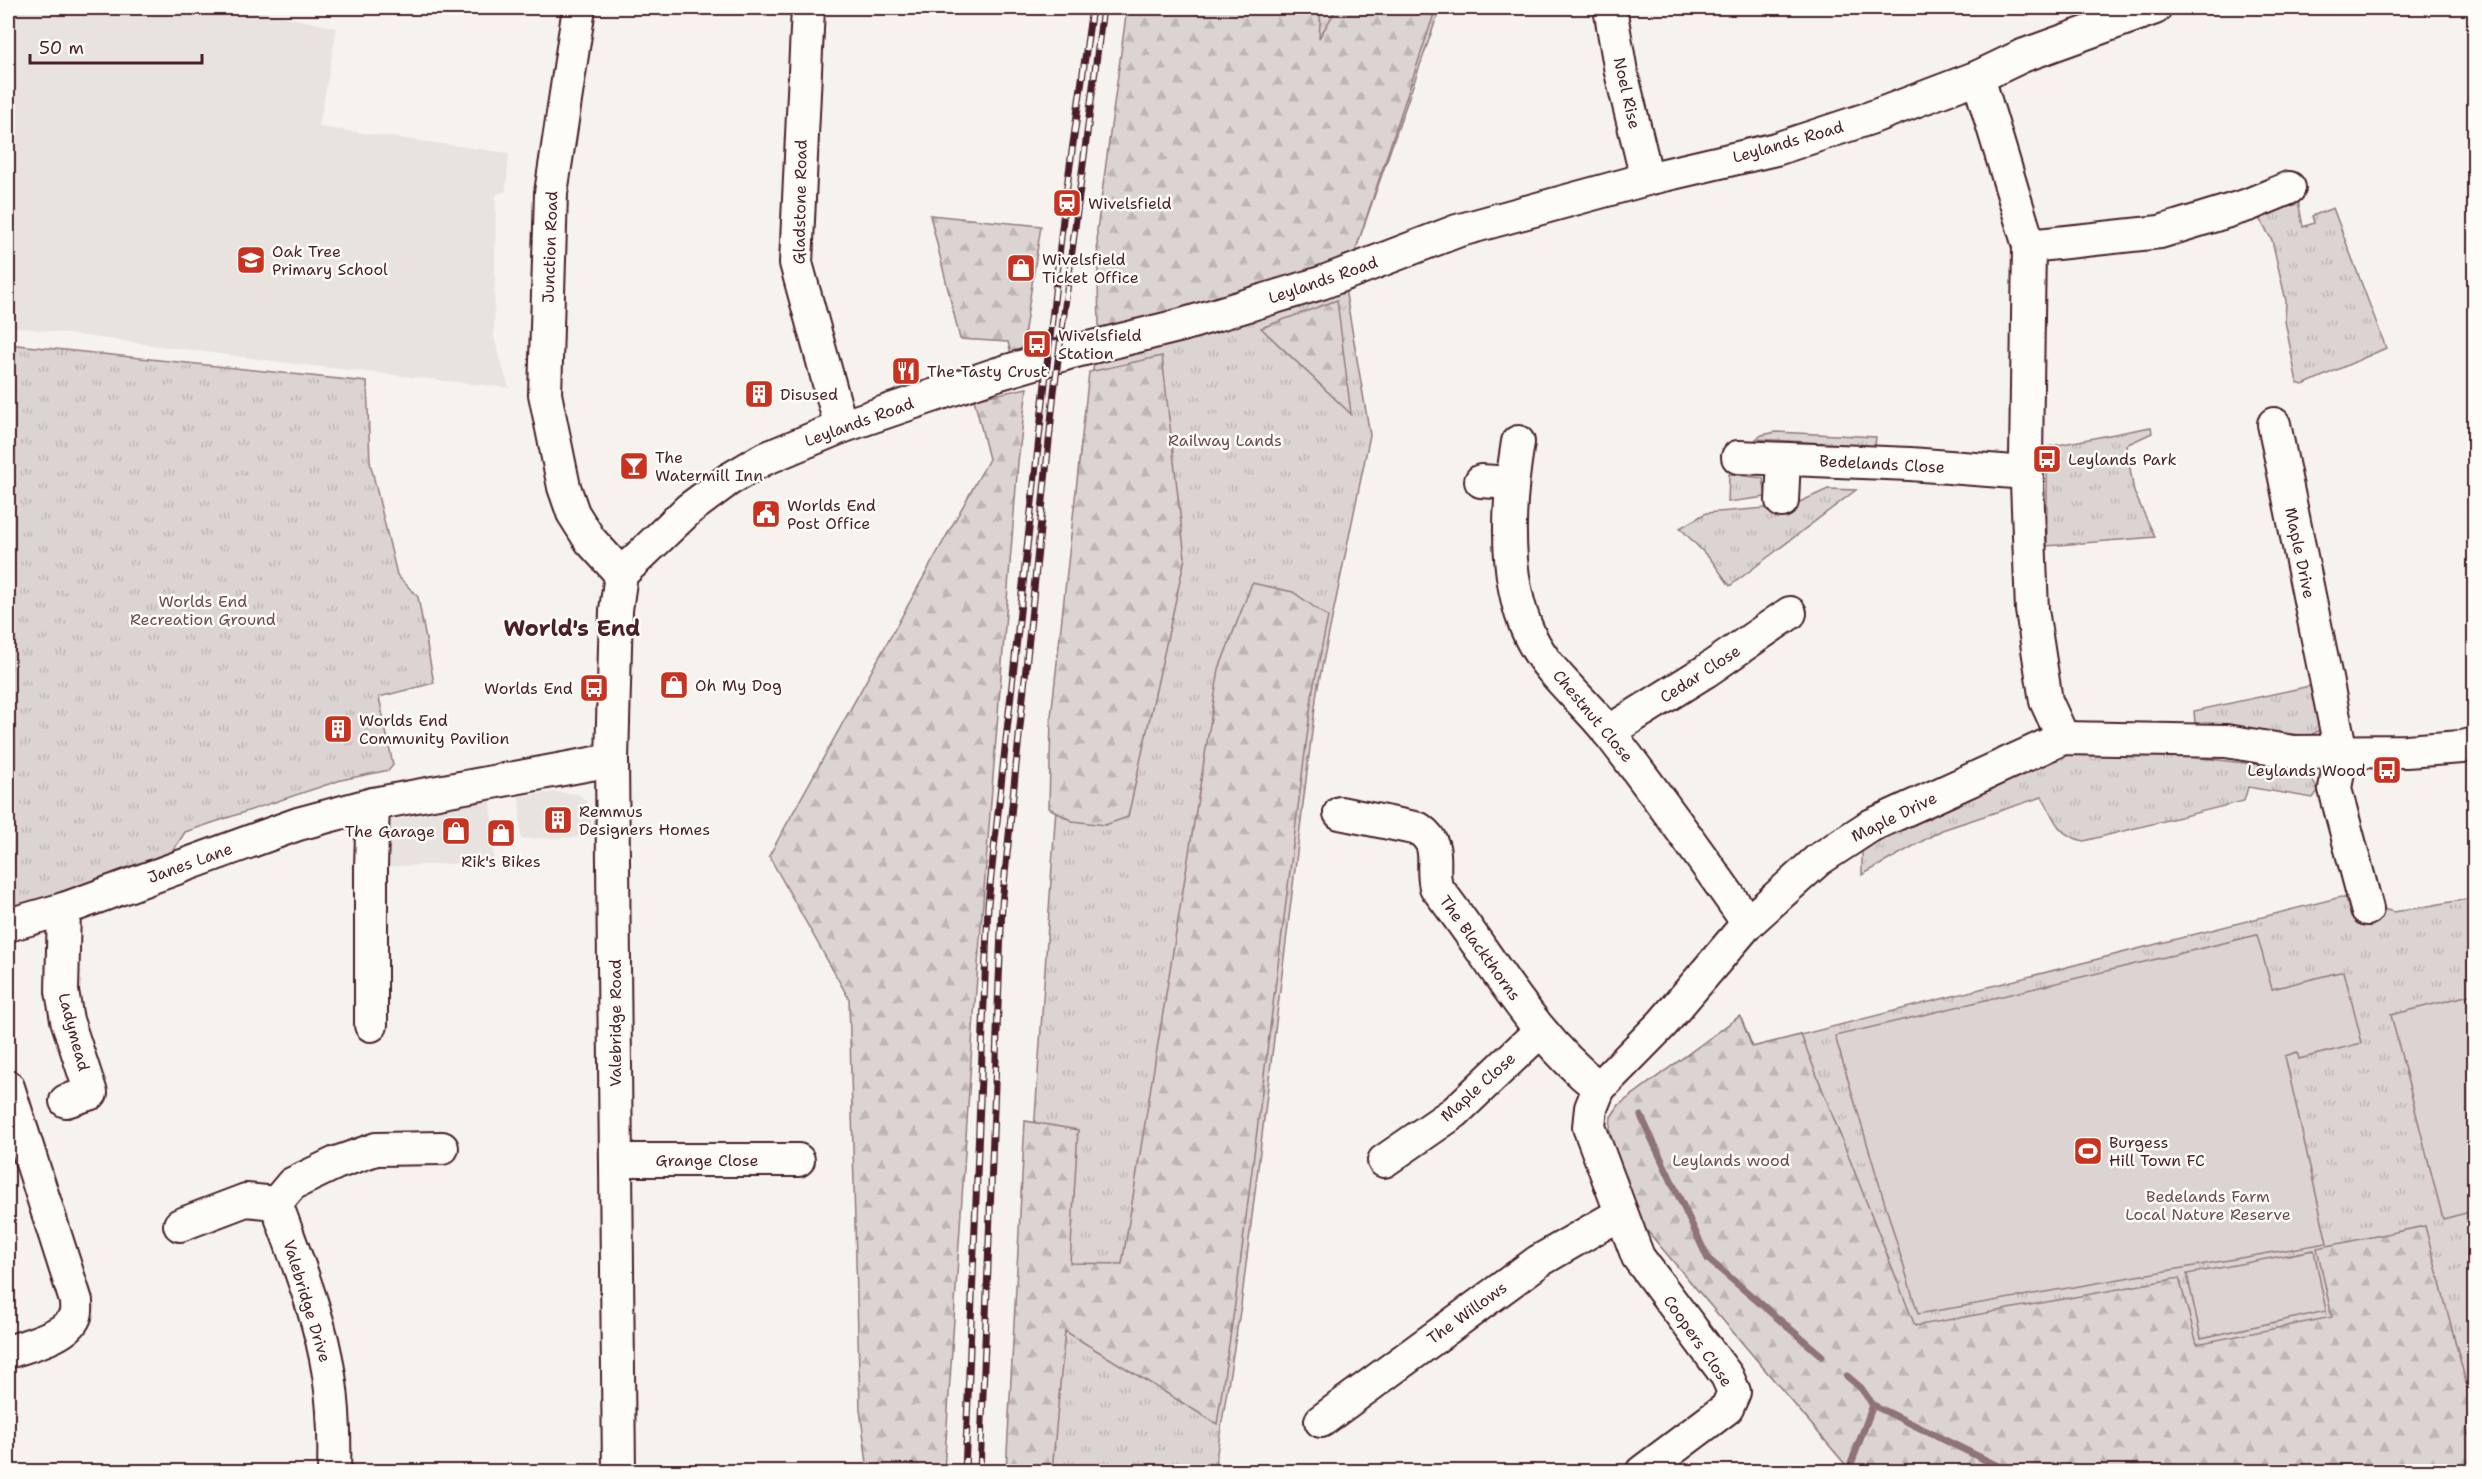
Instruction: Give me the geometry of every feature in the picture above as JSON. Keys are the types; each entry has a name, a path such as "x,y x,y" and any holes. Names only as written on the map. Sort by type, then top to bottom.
{"street":[{"name":"Junction Road","path":"579,8 551,193 545,394 564,487 579,525 605,559 621,574"},
{"name":"Gladstone Road","path":"808,8 796,263 841,427"},
{"name":"Noel Rise","path":"1610,8 1621,72 1647,178"},
{"name":"Leylands Road","path":"621,574 689,509 728,480 762,460 841,427 997,374 1072,352 1182,325 1322,283 1457,231 1647,178 1776,149 1870,118 1978,77 2022,56 2155,8"},
{"path":"1978,77 2029,246 2027,473 2032,610 2046,701 2063,738"},
{"path":"2029,246 2160,232 2248,205 2289,188"},
{"name":"Maple Drive","path":"2274,424 2341,752 2335,789 2367,909"},
{"name":"Chestnut Close","path":"1518,442 1496,482 1518,602 1530,636 1554,672 1608,732 1678,823 1748,922"},
{"name":"Bedelands Close","path":"1738,457 1910,464 2027,473"},
{"path":"1782,501 1784,459"},
{"name":"Valebridge Road","path":"619,1472 612,760 616,610 621,574"},
{"name":"Cedar Close","path":"1608,732 1696,678 1790,613"},
{"name":"Maple Drive","path":"1620,1214 1589,1127 1592,1108 1599,1088 1662,1024 1748,922 1818,860 1870,826 2063,738 2226,741 2293,752 2406,751 2475,744"},
{"name":"Janes Lane","path":"8,925 64,909 298,824 373,804 612,760"},
{"path":"371,1025 373,804"},
{"name":"The Blackthorns","path":"1340,813 1419,829 1427,835 1433,842 1436,887 1539,1030 1577,1070 1599,1088"},
{"name":"Ladymead","path":"64,909 62,992 67,1020 91,1093 66,1101"},
{"name":"Maple Close","path":"1384,1161 1455,1112 1539,1030"},
{"path":"8,1087 76,1301 75,1316 68,1326 51,1337 8,1352"},
{"path":"180,1225 246,1200 276,1203 292,1184 336,1163 376,1149 423,1157"},
{"name":"Grange Close","path":"616,1160 798,1160"},
{"name":"Valebridge Drive","path":"276,1203 314,1315 329,1374 335,1436 334,1472"},
{"name":"The Willows","path":"1321,1421 1539,1261 1620,1214"},
{"name":"Coopers Close","path":"1620,1214 1638,1257 1727,1376 1734,1392 1727,1408 1642,1472"}],"shaded area":[{"name":"Oak Tree Primary School","path":"8,8 246,8 337,28 319,127 509,153 506,191 496,195 494,337 509,388 295,364 8,326"},
{"path":"556,792 579,794 587,802 591,813 592,837 521,839 519,796"},
{"path":"491,800 494,862 381,867 382,822"}],"green space":[{"path":"1127,8 1321,8 1319,38 1337,8 1436,8 1352,261 1155,318 1099,328 1097,230"},
{"name":"Railway Lands","path":"1150,8 1440,8 1344,283 1370,435 1317,691 1241,1305 1214,1471 1011,1472 1080,452"},
{"path":"2297,195 2303,227 2314,223 2312,216 2333,208 2386,348 2303,385 2297,383 2285,321 2286,301 2272,240 2254,210"},
{"path":"930,215 1041,226 1022,349 1011,353 1008,342 960,339"},
{"path":"1337,300 1351,414 1261,328"},
{"name":"Worlds End Recreation Ground","path":"8,344 367,382 370,462 397,575 418,597 434,683 379,697 393,765 389,770 341,780 185,832 168,859 8,912"},
{"path":"1162,356 1185,558 1128,817 1105,825 1072,821 1049,808 1051,717 1089,372"},
{"path":"1027,388 1018,462 974,1015 944,1471 868,1471 860,1409 849,999 769,856 989,459 974,399"},
{"path":"2151,427 2152,433 2126,445 2134,492 2155,537 2047,546 2047,447"},
{"path":"1776,432 1876,437 1875,446 1756,439"},
{"path":"1729,474 1763,478 1766,497 1728,502"},
{"path":"1828,489 1856,490 1730,586 1712,561 1680,528 1706,513 1791,506"},
{"path":"1252,583 1293,592 1328,617 1313,689 1235,1304 1217,1424 1065,1331 1052,1471 1006,1471 1025,1121 1078,1130 1070,1263 1122,1264 1219,669"},
{"path":"2310,686 2322,729 2309,736 2195,723 2194,711"},
{"path":"2064,751 2148,752 2307,770 2318,791 2313,798 2248,787 2244,801 2084,841 2067,834 2057,825 2042,797 1942,830 1862,875 1862,845"},
{"name":"Bedelands Farm Local Nature Reserve","path":"2341,897 2394,912 2474,898 2474,1471 1851,1471 1633,1214 1611,1117 1619,1105 1740,1016 1753,1047"},
{"name":"Burgess Hill Town FC","path":"2257,935 2272,989 2344,971 2362,1043 2299,1059 2297,1052 2285,1056 2327,1243 1918,1314 1835,1036"},
{"path":"2474,994 2474,1211 2443,1219 2391,1015"},
{"name":"Leylands wood","path":"1740,1016 1752,1047 1801,1035 1915,1326 2179,1278 2197,1344 2332,1317 2317,1248 2425,1226 2474,1413 2474,1471 1851,1471 1633,1214 1609,1139 1611,1117 1619,1105"},
{"path":"2314,1250 2326,1311 2201,1338 2187,1274"}],"waterway":[{"path":"1641,1116 1708,1259 1822,1356"},
{"path":"1847,1376 1861,1388 1873,1405 2010,1472"},
{"path":"1848,1472 1873,1405"}],"railway":[{"path":"965,1472 988,904 1065,201 1092,8"},
{"path":"980,1472 1002,904 1054,392 1103,8"}],"place":[{"name":"Wivelsfield","path":"1067,203"},
{"name":"Oak Tree Primary School","path":"251,260"},
{"name":"Wivelsfield Ticket Office","path":"1021,268"},
{"name":"Wivelsfield Station","path":"1037,344"},
{"name":"The Tasty Crust","path":"906,371"},
{"name":"Disused","path":"759,394"},
{"name":"Leylands Park","path":"2047,459"},
{"name":"The Watermill Inn","path":"634,466"},
{"name":"Worlds End Post Office","path":"766,514"},
{"name":"Oh My Dog","path":"674,685"},
{"name":"Worlds End","path":"594,688"},
{"name":"Worlds End Community Pavilion","path":"338,729"},
{"name":"Leylands Wood","path":"2387,770"},
{"name":"Remmus Designers Homes","path":"558,820"},
{"name":"The Garage","path":"456,831"},
{"name":"Rik's Bikes","path":"501,833"},
{"name":"Burgess Hill Town FC","path":"2088,1151"}],"district":[{"name":"World's End","path":"572,628"}]}
